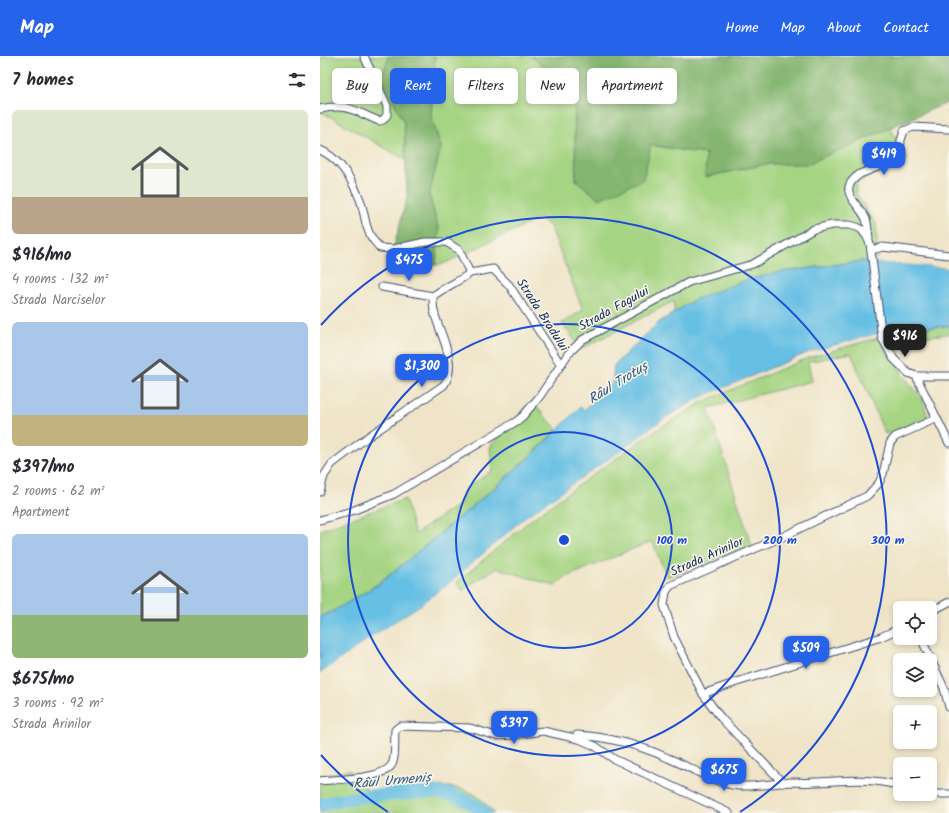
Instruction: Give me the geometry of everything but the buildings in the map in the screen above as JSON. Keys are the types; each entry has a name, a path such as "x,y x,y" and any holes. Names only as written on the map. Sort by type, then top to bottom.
{"street":[{"path":"320,109 334,106 345,106 379,121 384,120 387,115 387,106 364,56"},
{"path":"949,129 913,127 904,131 900,140 900,152 897,159 860,174 850,184 848,192 866,220 870,247 883,247 949,255"},
{"path":"320,150 340,164 348,176 359,197 371,237 380,248 394,249 425,242 446,242 459,250 470,273 433,296 382,287"},
{"name":"Strada Fagului","path":"320,520 352,511 394,494 513,424 523,416 538,399 571,350 582,340 689,282 753,264 814,229 832,225 850,224 861,229 867,237 872,259 882,338 890,354 898,364 908,373 916,376"},
{"name":"Strada Bradului","path":"470,273 493,269 509,284 561,365"},
{"path":"320,492 324,476 332,464 420,400 444,385 449,378 449,361 433,310 433,296"},
{"path":"949,376 916,376 949,443"},
{"name":"Strada Arinilor","path":"783,783 721,718 704,694 674,637 664,605 666,592 670,586 678,582 782,537 867,496 879,483 883,474 890,443 895,437 937,418"},
{"path":"937,608 949,602"},
{"path":"704,694 737,682 870,641 893,631"},
{"path":"924,645 944,688 949,706"},
{"path":"320,781 365,777 376,775 386,770 393,762 395,730 400,726 411,726 470,728 496,736 543,731 596,736 625,743 667,757 722,782 738,786 864,780 893,784"},
{"path":"559,733 587,742 614,759 729,813"},
{"path":"937,794 949,794"}],"green space":[{"path":"322,56 389,56 382,77 390,94 390,104 395,104 404,123 406,160 320,111 320,61"},
{"path":"389,56 435,56 434,68 390,68 390,94 382,77"},
{"path":"435,56 531,56 547,68 526,68 526,104 574,104 576,180 650,145 706,154 706,177 766,164 807,163 890,128 908,159 856,183 856,194 876,223 878,258 774,273 694,300 674,313 674,301 581,349 562,323 583,310 550,226 540,218 443,264 436,265 439,230 429,195 441,147 431,117 432,104 446,104 446,68 434,68"},
{"path":"531,56 949,56 949,102 807,164 766,164 705,177 706,154 651,145 643,180 599,199 576,180 574,104 579,104 579,68 547,68"},
{"path":"395,104 432,104 431,117 441,147 429,195 439,230 436,265 387,272 407,197 404,123"},
{"path":"949,326 949,334 903,339 898,358 902,375 922,397 928,418 885,434 851,353 808,362 812,381 708,408 752,547 667,577 652,541 564,578 555,586 497,568 462,590 457,582 533,518 647,436 702,402 808,358 862,342 904,332 923,330 923,328"},
{"path":"532,402 557,429 500,483 397,569 368,591 320,617 320,530 405,499 415,534 460,504 465,489 492,471 490,447"},
{"path":"349,770 368,791 422,786 451,787 474,794 494,813 320,813 320,776"}],"water":[{"name":"Râul Trotuș","path":"863,261 949,268 949,326 903,329 877,334 807,353 700,398 664,419 527,516 452,581 421,605 373,636 320,674 320,617 330,613 379,584 497,486 533,454 580,407 584,410 612,384 614,365 658,323 694,300 740,282 774,273"}],"pier":[{"path":"870,260 949,266 949,268 863,261"},
{"path":"923,328 923,330 877,336 814,353 701,399 665,421 611,461 529,518 422,607 374,638 320,676 320,674 373,636 421,605 452,581 527,516 664,419 700,398 814,351 877,334"}],"waterway":[{"name":"Râul Urmeniș","path":"320,805 359,797 432,792 460,798 474,805 485,813"}]}
